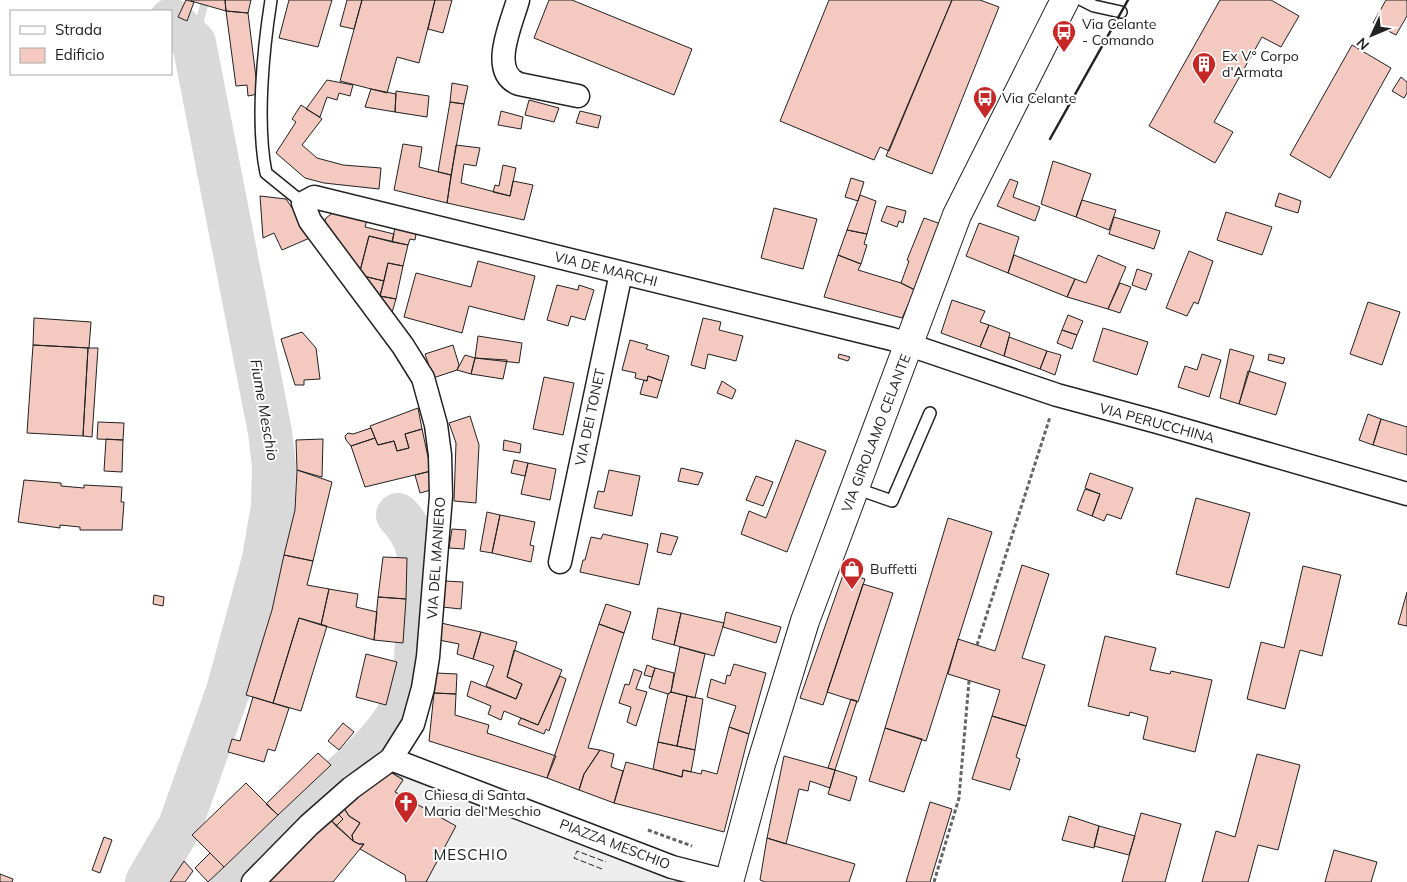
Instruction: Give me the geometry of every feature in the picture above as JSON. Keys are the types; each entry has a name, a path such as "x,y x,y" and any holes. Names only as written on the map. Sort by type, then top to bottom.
{"main road":[{"name":"VIA GIROLAMO CELANTE","path":"729,882 761,764 799,638 910,346 957,215 1065,0"}],"street":[{"path":"518,0 502,59 504,72 513,82 519,84 578,96"},
{"name":"VIA DE MARCHI","path":"303,203 314,197 892,339 910,346"},
{"name":"VIA DEL MANIERO","path":"253,882 309,825 351,788 392,758 413,724 423,688 428,657 441,496 440,455 436,425 422,378 403,346 310,221 303,203"},
{"name":"VIA DEI TONET","path":"560,562 621,273"},
{"name":"VIA PERUCCHINA","path":"910,346 1057,395 1407,494"},
{"name":"PIAZZA MESCHIO","path":"392,758 672,867 729,882"}],"lane":[{"path":"271,0 264,48 262,154 266,173 303,203"},
{"path":"1082,0 1094,6 1121,12"},
{"path":"855,488 892,501 930,412"}],"path":[{"path":"977,645 1057,395"},
{"path":"934,882 959,798 969,681"}],"shaded area":[{"path":"384,768 504,810 681,882 426,882 455,826 395,792 403,779"}],"building":[{"path":"186,0 194,2 187,21 178,17"},
{"path":"191,0 225,0 226,11 191,1"},
{"path":"225,0 251,0 248,13 226,11"},
{"path":"289,0 332,0 318,47 279,38"},
{"path":"347,0 362,0 354,29 340,26"},
{"path":"362,0 435,0 419,63 397,57 387,93 340,81"},
{"path":"435,0 452,0 443,33 428,29"},
{"path":"549,0 572,0 692,49 674,95 534,38"},
{"path":"829,0 952,0 889,151 880,147 874,160 780,121"},
{"path":"952,0 980,0 999,7 932,174 886,156"},
{"name":"Ex V° Corpo d'Armata","path":"1220,0 1271,0 1299,16 1281,47 1262,37 1214,122 1233,132 1215,163 1149,126"},
{"path":"1386,0 1407,0 1407,16 1396,35 1373,23"},
{"path":"226,11 248,13 258,94 248,96 247,85 236,86"},
{"path":"1352,45 1391,68 1330,178 1290,155"},
{"path":"1401,77 1407,82 1407,93 1404,98 1392,91"},
{"path":"327,80 353,85 350,96 339,93 337,100 327,97 320,117 306,109"},
{"path":"452,83 468,86 464,104 450,102"},
{"path":"371,89 396,94 395,112 365,107"},
{"path":"396,91 429,96 427,117 395,112"},
{"path":"529,100 559,108 554,122 525,115"},
{"path":"450,102 464,104 451,175 438,172"},
{"path":"301,105 322,119 302,145 317,158 343,165 381,168 379,189 324,183 305,178 276,153 296,122 292,119"},
{"path":"501,111 523,117 521,129 498,125"},
{"path":"580,111 601,116 598,128 576,123"},
{"path":"403,144 422,147 419,167 451,175 447,203 394,190"},
{"path":"456,145 480,148 476,166 464,164 461,183 510,196 513,181 533,185 524,220 447,203"},
{"path":"1053,161 1091,174 1076,217 1041,204"},
{"path":"503,165 516,168 510,196 493,192 495,185 499,186"},
{"path":"851,178 864,182 858,201 845,197"},
{"path":"1010,179 1018,182 1013,197 1040,207 1035,221 997,206"},
{"path":"1279,193 1301,201 1298,213 1275,206"},
{"path":"860,195 876,201 867,234 847,230"},
{"path":"260,196 286,199 312,237 282,250 274,233 263,238"},
{"path":"1082,200 1116,210 1109,230 1076,217"},
{"path":"887,206 906,211 903,223 899,221 897,227 881,221"},
{"path":"774,208 817,219 803,269 761,258"},
{"path":"334,212 368,217 365,227 394,234 392,242 369,236 359,275 324,223 326,218"},
{"path":"1226,212 1272,227 1262,255 1217,240"},
{"path":"1114,217 1160,231 1154,249 1109,234"},
{"path":"924,218 941,224 915,290 901,283 909,261 907,260"},
{"path":"396,223 417,228 415,240 410,239 408,245 392,242"},
{"path":"979,223 1019,237 1008,273 966,256"},
{"path":"847,230 867,234 864,244 867,245 861,264 838,255"},
{"path":"369,236 408,245 403,266 388,263 384,281 359,275"},
{"path":"1189,251 1213,261 1198,304 1194,302 1187,316 1166,308"},
{"path":"838,255 861,264 858,270 901,283 915,290 902,318 824,297"},
{"path":"1014,255 1075,279 1067,297 1008,273"},
{"path":"1098,255 1126,267 1108,309 1067,297 1075,279 1086,283"},
{"path":"478,261 535,276 524,320 469,306 462,333 404,317 416,273 471,287"},
{"path":"388,263 403,266 396,299 380,296"},
{"path":"1137,269 1152,274 1146,290 1132,285"},
{"path":"359,275 384,281 380,296 396,299 391,316"},
{"path":"1120,283 1131,287 1120,313 1108,309"},
{"path":"557,285 578,290 579,285 594,290 585,320 571,316 568,326 547,320"},
{"path":"952,300 985,311 980,322 989,325 980,347 941,333"},
{"path":"1368,302 1400,312 1382,365 1350,354"},
{"path":"1068,315 1083,321 1077,335 1062,330"},
{"path":"34,318 91,322 89,348 33,345"},
{"path":"703,318 721,322 719,330 743,336 736,361 708,354 705,369 691,365"},
{"path":"989,325 1010,333 1004,356 980,347"},
{"path":"1103,328 1148,342 1137,375 1093,361"},
{"path":"1062,330 1077,335 1072,349 1057,343"},
{"path":"302,332 316,348 320,379 304,380 304,385 295,385 281,339"},
{"path":"478,336 522,343 519,363 475,358"},
{"path":"1009,337 1047,351 1040,369 1004,356"},
{"path":"630,340 648,345 646,349 669,356 662,381 648,376 647,381 635,378 636,373 622,370"},
{"path":"33,345 88,348 83,436 27,433"},
{"path":"453,345 459,365 457,370 433,378 425,354"},
{"path":"88,348 98,348 92,437 83,436"},
{"path":"1230,349 1254,356 1239,404 1220,398"},
{"path":"1047,351 1061,355 1055,375 1040,369"},
{"path":"839,354 850,357 848,361 838,358"},
{"path":"1202,354 1221,360 1209,397 1178,387 1185,366 1197,370"},
{"path":"1269,354 1285,358 1283,364 1268,360"},
{"path":"465,355 475,358 471,374 457,370"},
{"path":"475,358 507,360 503,379 471,374"},
{"path":"1248,371 1286,383 1276,415 1239,404"},
{"path":"648,376 662,381 657,398 640,394 644,380 647,381"},
{"path":"544,377 574,383 563,435 533,429"},
{"path":"722,381 736,390 732,399 717,393"},
{"path":"418,408 422,429 405,434 409,448 397,451 394,441 378,445 370,426"},
{"path":"1368,414 1381,419 1373,445 1359,440"},
{"path":"470,416 479,445 476,503 454,501 456,443 449,423"},
{"path":"1381,419 1407,427 1407,455 1373,445"},
{"path":"98,422 124,423 123,440 97,439"},
{"path":"371,428 375,438 351,446 346,440 345,436 348,433 353,434"},
{"path":"422,429 431,471 365,487 351,446 375,438 378,445 394,441 397,451 409,448 405,434"},
{"path":"106,439 123,440 122,472 104,471"},
{"path":"323,439 322,477 297,470 296,440"},
{"path":"504,440 521,444 520,453 503,450"},
{"path":"796,440 826,451 787,552 741,534 749,511 766,518"},
{"path":"514,460 528,463 525,476 511,473"},
{"path":"528,463 556,469 550,500 521,494"},
{"path":"681,468 703,473 698,485 678,481"},
{"path":"297,470 332,482 313,561 284,555 295,510"},
{"path":"609,470 640,476 632,516 594,508 598,491 604,492"},
{"path":"431,471 431,490 420,493 415,475"},
{"path":"1090,473 1133,488 1121,519 1107,514 1104,521 1092,516 1100,494 1085,488"},
{"path":"756,476 773,482 763,506 746,500"},
{"path":"24,480 61,483 61,486 84,488 84,485 122,487 121,502 124,502 122,530 80,530 80,527 60,525 60,528 18,522"},
{"path":"1085,489 1100,494 1092,516 1077,510"},
{"path":"1196,498 1250,513 1229,588 1176,574"},
{"path":"487,512 500,515 492,553 480,551"},
{"path":"500,515 535,522 530,545 534,546 531,562 492,553"},
{"path":"948,518 992,532 926,741 885,728"},
{"path":"452,529 466,530 464,549 449,548"},
{"path":"661,533 678,537 671,555 657,552"},
{"path":"603,534 648,544 639,585 580,572 591,537 601,539"},
{"path":"284,555 313,561 307,585 329,589 321,625 299,618 273,703 246,695 272,610"},
{"path":"383,557 407,558 406,599 378,597"},
{"path":"1022,565 1049,574 1022,658 1045,665 1026,726 992,716 1000,690 948,674 958,639 995,651"},
{"path":"1303,566 1341,575 1322,656 1300,650 1285,709 1247,699 1261,642 1284,648"},
{"path":"844,572 865,579 823,705 800,698"},
{"path":"445,581 463,582 461,609 442,607"},
{"path":"863,584 893,593 858,702 827,692"},
{"path":"329,589 358,594 356,607 377,612 374,640 321,625"},
{"path":"1407,592 1407,626 1398,624"},
{"path":"154,595 164,597 163,606 153,604"},
{"path":"378,597 406,599 403,643 374,640"},
{"path":"606,604 631,612 624,633 599,624"},
{"path":"658,608 681,613 674,645 652,639"},
{"path":"726,612 781,627 776,643 723,627"},
{"path":"681,613 724,623 714,656 674,645"},
{"path":"299,618 327,626 301,711 273,703"},
{"path":"441,623 481,632 473,659 457,654 459,644 439,640"},
{"path":"599,624 624,633 588,748 600,750 584,774 579,790 547,778"},
{"path":"481,632 517,642 507,677 522,684 516,699 486,686 494,666 473,659"},
{"path":"1105,636 1156,648 1150,670 1170,674 1171,671 1212,680 1195,752 1143,739 1148,717 1130,712 1129,716 1088,706"},
{"path":"680,647 705,654 695,698 671,692"},
{"path":"514,650 562,670 538,725 504,711 501,720 488,714 491,706 467,696 471,681 516,699 522,684 507,677"},
{"path":"366,654 397,662 386,705 356,697"},
{"path":"734,664 766,673 749,734 729,727 736,706 707,697 711,679 725,684 727,675 730,676"},
{"path":"647,665 655,668 652,677 644,675"},
{"path":"655,668 674,673 671,692 668,694 649,688"},
{"path":"634,669 642,672 636,689 647,692 636,726 627,722 631,707 619,703 625,684 629,685"},
{"path":"436,673 457,674 456,694 434,693"},
{"path":"560,676 566,679 549,731 546,729 544,734 518,724 521,718 538,725"},
{"path":"671,692 687,696 677,746 658,742 668,694"},
{"path":"434,693 456,694 455,715 489,725 487,733 556,756 547,778 429,741"},
{"path":"687,696 703,699 695,750 677,746"},
{"path":"253,697 289,708 275,751 268,749 264,762 228,752 232,739 240,741"},
{"path":"851,699 857,701 835,770 828,768"},
{"path":"992,716 1026,726 1016,757 1020,759 1010,790 972,779"},
{"path":"343,723 354,732 339,750 328,741"},
{"path":"729,727 749,734 724,832 614,803 626,762 682,777 683,770 701,774 702,770 717,774"},
{"path":"885,728 922,739 904,792 869,781"},
{"path":"658,742 695,750 691,772 683,770 682,777 653,769"},
{"path":"600,750 614,754 611,767 623,771 614,803 579,790 584,774"},
{"path":"318,753 331,765 278,815 266,804"},
{"path":"1257,754 1300,765 1278,850 1258,845 1248,882 1202,882 1216,831 1235,837"},
{"path":"784,756 835,770 830,788 810,781 808,791 799,789 786,844 767,838"},
{"name":"Chiesa di Santa Maria del Meschio","path":"384,768 403,780 395,792 456,826 426,882 406,882 405,875 360,849 364,844 353,841 352,835 360,823 349,816 344,808 359,793 363,794 371,780"},
{"path":"835,770 857,777 850,801 828,794"},
{"path":"246,783 278,815 224,867 192,835"},
{"path":"930,802 952,809 930,882 906,882"},
{"path":"344,808 349,816 360,823 352,835 353,841 336,826 343,819 336,812"},
{"path":"336,812 343,819 336,826 329,818"},
{"path":"1141,813 1181,824 1165,882 1122,882"},
{"path":"1069,816 1099,826 1094,848 1062,840"},
{"path":"329,818 353,841 364,844 333,882 263,882"},
{"path":"1099,826 1135,836 1129,855 1094,846"},
{"path":"104,837 112,840 100,873 92,870"},
{"path":"767,838 855,864 849,882 765,882 760,880"},
{"path":"1334,850 1377,862 1371,882 1325,882"},
{"path":"210,853 224,867 208,882 195,868"},
{"path":"184,861 193,871 185,882 170,882"},
{"path":"0,874 13,879 12,882 0,882"}],"waterway":[{"path":"194,43 204,5"},
{"name":"Fiume Meschio","path":"147,882 180,826 228,691 264,559 273,506 274,466 270,432 194,43 172,21"},
{"path":"232,882 248,864 371,750 400,712 407,697 414,674 419,555 413,536 398,515"}],"fence":[{"path":"602,869 574,858 577,851 606,862"}],"wall":[{"path":"1050,139 1128,0"}],"place":[{"name":"Via Celante - Comando","path":"1064,53"},
{"name":"Ex V° Corpo d'Armata","path":"1204,85"},
{"name":"Via Celante","path":"985,119"},
{"name":"Buffetti","path":"852,590"},
{"name":"Chiesa di Santa Maria del Meschio","path":"406,824"}],"district":[{"name":"MESCHIO","path":"471,855"}]}
